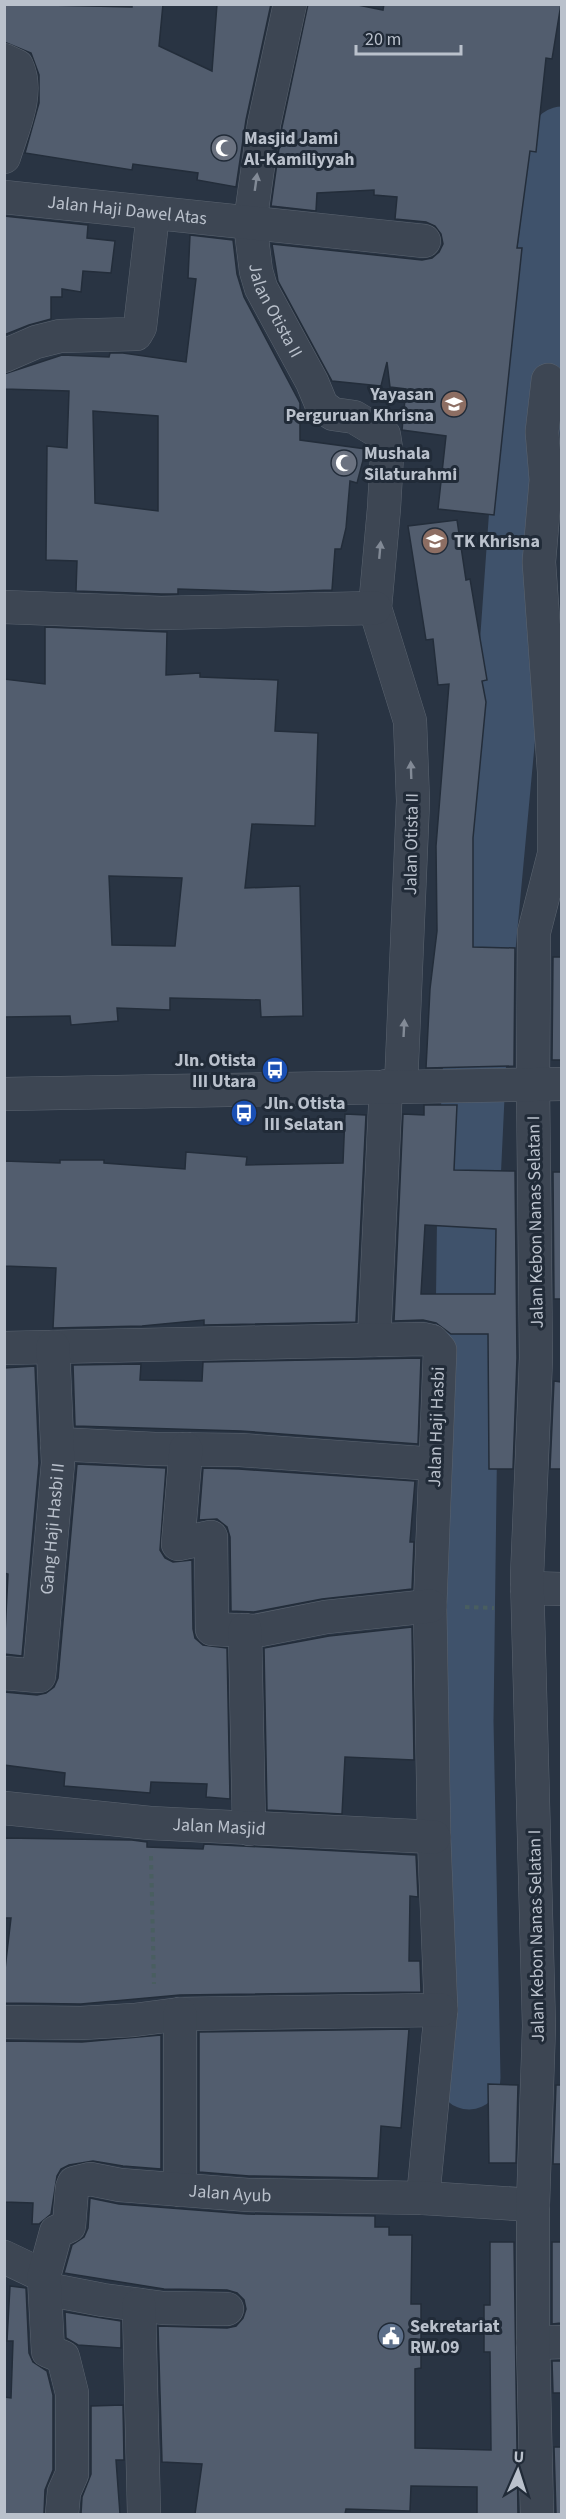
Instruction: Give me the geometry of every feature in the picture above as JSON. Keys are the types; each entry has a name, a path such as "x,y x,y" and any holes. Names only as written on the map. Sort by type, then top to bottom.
{"street":[{"name":"Jalan Otista II","path":"290,4 264,124 250,223 256,271 261,288 312,382 322,406 333,414 354,417 384,435 387,455 375,608 410,721 412,801 394,1086 374,1340"},
{"path":"4,60 17,66 21,75 21,85 20,102 4,157"},
{"name":"Jalan Haji Dawel Atas","path":"4,197 424,241"},
{"path":"4,356 36,342 60,336 136,334 139,331 153,214"},
{"name":"Jalan Kebon Nanas Selatan I","path":"537,2514 549,2429 547,2342 533,2205 548,2158 515,1598 549,1358 547,1085 534,932 558,853 552,643 539,562 554,481 542,459 542,432 548,380"},
{"path":"4,607 161,613 375,608"},
{"path":"4,1094 547,1085"},
{"name":"Jalan Haji Hasbi","path":"4,1348 428,1339 440,1350 434,1464 444,1607 434,1837 441,2010 432,2199"},
{"name":"Gang Haji Hasbi II","path":"4,1673 39,1676 58,1462 53,1347"},
{"path":"57,1444 319,1454 434,1464"},
{"path":"186,1449 178,1544 211,1536 212,1629 245,1630 286,1627 326,1617 444,1607"},
{"path":"515,1598 561,1589"},
{"path":"245,1630 249,1828"},
{"name":"Jalan Masjid","path":"4,1808 150,1823 434,1837"},
{"path":"4,2022 81,2023 168,2016 441,2010"},
{"path":"168,2016 180,2190"},
{"name":"Jalan Ayub","path":"45,2283 56,2232 69,2226 72,2188 79,2181 90,2179 120,2185 248,2195 432,2199 533,2205"},
{"path":"4,2257 45,2283 139,2305 163,2308 227,2309"},
{"path":"45,2283 48,2351 63,2357 72,2393 72,2474 63,2492 62,2514"},
{"path":"139,2305 144,2514"}],"path":[{"path":"444,1607 515,1598"},
{"path":"150,1823 168,2016"}],"building":[{"path":"4,4 132,7 132,4 163,4 159,46 212,71 217,4 271,4 246,120 236,187 197,180 198,173 133,164 132,170 25,153 39,103 39,75 31,53 4,42"},
{"path":"308,4 353,4 383,10 384,4 561,4 552,59 546,58 536,152 530,151 517,248 522,248 494,515 438,509 446,436 402,430 406,389 390,387 387,362 381,386 332,381 278,281 272,244 422,260 432,258 443,244 441,234 435,226 426,222 395,219 397,197 374,195 374,190 317,193 316,211 271,206 282,127"},
{"path":"4,216 88,225 87,238 115,241 111,273 83,271 81,292 62,289 62,297 51,297 51,319 4,335"},
{"path":"190,235 233,240 237,274 244,297 300,403 300,440 366,449 357,483 350,481 346,528 341,549 335,549 332,590 269,592 178,589 178,594 76,591 77,561 46,560 47,446 67,448 69,391 4,389 4,374 62,355 109,357 110,353 123,353 186,362 196,279 188,278","holes":["93,411 158,416 158,511 95,503"]},
{"path":"457,520 466,580 470,579 487,680 482,681 486,702 473,838 473,947 515,948 514,1066 426,1068 430,989 437,931 436,846 449,684 438,685 433,639 426,640 408,526"},
{"path":"45,627 167,632 166,675 200,673 200,677 278,680 275,731 318,733 315,826 252,824 245,888 300,886 303,1016 261,1017 260,1000 170,998 170,1010 117,1008 118,1021 71,1025 70,1016 4,1017 4,679 45,684","holes":["109,876 182,878 175,946 112,945"]},
{"path":"553,957 561,957 561,1060 552,1060"},
{"path":"424,1105 457,1105 454,1170 515,1171 517,1358 513,1469 489,1469 488,1334 451,1334 436,1323 423,1320 394,1321 403,1114 424,1115","holes":["425,1225 496,1229 495,1294 421,1294"]},
{"path":"345,1114 366,1115 356,1322 204,1325 204,1320 142,1326 53,1328 56,1268 4,1266 4,1161 60,1163 60,1160 104,1160 104,1163 185,1169 186,1152 247,1157 246,1165 343,1163"},
{"path":"553,1172 561,1172 561,1299 554,1299"},
{"path":"421,1358 418,1444 241,1431 75,1426 73,1365 141,1364 140,1380 202,1381 203,1362"},
{"path":"35,1366 39,1463 22,1656 4,1654 8,1574 4,1573 4,1368"},
{"path":"554,1381 561,1382 561,1469 550,1469"},
{"path":"77,1464 166,1468 160,1550 165,1558 173,1562 192,1560 195,1638 203,1645 227,1648 230,1799 206,1797 207,1784 151,1782 150,1793 64,1786 65,1773 4,1765 4,1692 37,1695 46,1693 54,1687 58,1678"},
{"path":"203,1468 415,1481 410,1542 414,1542 412,1589 322,1599 254,1612 231,1611 230,1537 227,1527 217,1519 199,1520"},
{"path":"412,1627 414,1760 345,1757 342,1814 267,1810 264,1648 329,1636"},
{"path":"4,1838 132,1840 147,1842 147,1847 203,1849 204,1844 416,1855 418,1897 410,1896 409,1961 420,1961 421,1992 180,1995 81,2004 4,2003 4,1978 11,1918 4,1918"},
{"path":"409,2029 401,2128 381,2126 378,2178 249,2176 199,2172 199,2032"},
{"path":"161,2035 161,2169 93,2161 69,2165 61,2169 57,2176 51,2214 39,2224 32,2224 33,2203 4,2202 4,2041 82,2042"},
{"path":"488,2084 518,2085 516,2163 489,2163"},
{"path":"556,2085 561,2085 561,2164 553,2164"},
{"path":"90,2198 119,2204 247,2214 375,2216 375,2227 389,2227 389,2235 412,2235 411,2304 421,2304 421,2368 415,2369 415,2448 491,2450 490,2352 484,2352 484,2305 490,2305 490,2242 514,2242 518,2514 477,2514 477,2487 411,2486 410,2511 346,2509 345,2514 195,2514 202,2464 162,2462 158,2326 227,2328 236,2326 243,2318 246,2309 244,2300 237,2293 227,2290 164,2289 64,2273 72,2245 84,2237 88,2228"},
{"path":"552,2242 561,2242 561,2323 552,2324"},
{"path":"10,2286 26,2288 29,2353 33,2362 47,2371 53,2395 53,2470 45,2490 44,2514 4,2514 4,2397 11,2398 13,2341 7,2341"},
{"path":"65,2312 121,2321 121,2348 78,2345 66,2338"},
{"path":"552,2361 561,2361 561,2393 553,2393"},
{"path":"123,2405 124,2460 116,2460 120,2514 81,2514 82,2497 91,2474 91,2406"},
{"path":"554,2447 561,2447 561,2514 556,2514"}],"waterway":[{"path":"469,2078 462,1721 469,1182 476,1034 508,691 524,465 562,138"}],"place":[{"name":"Masjid Jami Al-Kamiliyyah","path":"224,148"},
{"name":"Yayasan Perguruan Khrisna","path":"454,404"},
{"name":"Mushala Silaturahmi","path":"344,463"},
{"name":"TK Khrisna","path":"435,541"},
{"name":"Jln. Otista III Utara","path":"275,1070"},
{"name":"Jln. Otista III Selatan","path":"244,1113"},
{"name":"Sekretariat RW.09","path":"391,2336"}]}
